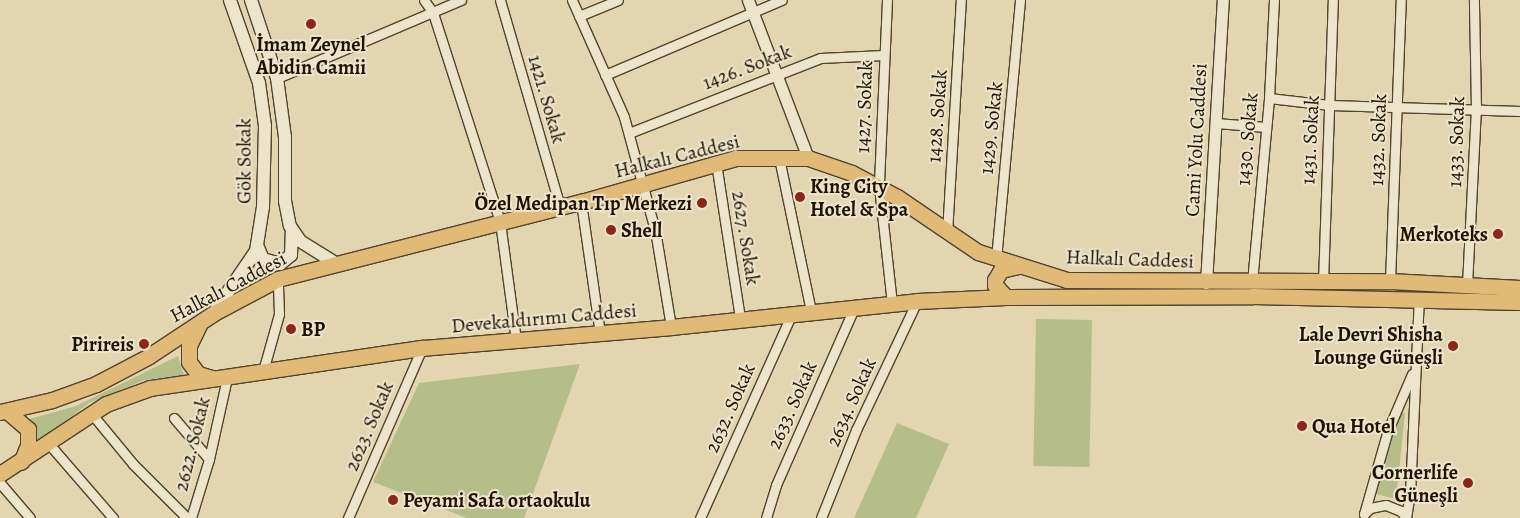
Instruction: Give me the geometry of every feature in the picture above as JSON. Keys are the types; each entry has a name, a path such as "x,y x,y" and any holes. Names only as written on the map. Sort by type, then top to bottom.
{"main road":[{"name":"Gök Sokak","path":"207,317 238,282 257,245 263,207 265,126 259,82 230,0"},
{"name":"Gök Sokak","path":"251,0 277,78 284,137 285,201 292,231"},
{"name":"Halkalı Caddesi","path":"3,411 74,394 120,372 207,317 278,279 333,262 581,202 643,182 735,158 808,158 852,172 879,186 947,234 996,260 1023,266 1067,280 1206,283 1390,281 1520,288"},
{"path":"257,245 263,259 280,264 291,254 292,231"},
{"path":"292,231 309,248 333,262"},
{"path":"1006,297 995,285 998,274 1010,266 1023,266"},
{"name":"Halkalı Caddesi","path":"1006,297 1419,299 1520,302"},
{"name":"Devekaldırımı Caddesi","path":"91,413 150,388 422,348 600,334 917,301 1006,297"},
{"path":"207,317 189,346 189,362 198,374 224,378"},
{"path":"3,411 28,429 28,445 21,462"},
{"path":"0,474 49,444 91,413"}],"street":[{"path":"424,0 432,13 500,222 516,341"},
{"path":"277,78 461,0"},
{"name":"1421. Sokak","path":"500,0 560,207"},
{"path":"572,0 629,133 655,230 671,327"},
{"path":"579,16 618,0"},
{"path":"748,0 808,158"},
{"path":"605,75 753,14 782,0"},
{"name":"1427. Sokak","path":"887,0 883,55 879,186 892,304"},
{"name":"1428. Sokak","path":"947,234 962,0"},
{"name":"1429. Sokak","path":"996,260 1020,0"},
{"name":"Cami Yolu Caddesi","path":"1206,283 1223,0"},
{"name":"1430. Sokak","path":"1252,282 1269,98 1274,0"},
{"name":"1431. Sokak","path":"1323,282 1333,0"},
{"name":"1432. Sokak","path":"1390,281 1401,0"},
{"name":"1433. Sokak","path":"1467,285 1476,109 1474,0"},
{"name":"1426. Sokak","path":"629,133 775,74 820,58 883,55"},
{"path":"1269,98 1330,105 1520,111"},
{"path":"1216,123 1266,127"},
{"path":"779,158 812,311"},
{"name":"2627. Sokak","path":"716,163 740,318"},
{"path":"581,202 600,334"},
{"path":"263,372 279,314 278,279"},
{"path":"1363,516 1378,506 1386,505 1406,518 1410,494 1414,369 1419,299"},
{"name":"2634. Sokak","path":"821,518 856,430 917,301"},
{"name":"2633. Sokak","path":"766,518 776,485 854,308"},
{"name":"2632. Sokak","path":"700,518 793,313"},
{"name":"2623. Sokak","path":"348,518 422,348"},
{"path":"1363,516 1388,430 1414,369"},
{"name":"2622. Sokak","path":"189,518 209,459 224,378"},
{"path":"91,413 133,464 189,518"},
{"path":"174,418 209,459"},
{"path":"49,444 113,518"},
{"path":"0,483 30,518"}],"green space":[{"path":"1036,319 1092,320 1089,467 1033,466"},
{"path":"178,356 184,375 145,380 89,403 39,442 26,420 76,406"},
{"path":"580,364 524,518 467,518 373,482 419,383"},
{"path":"1401,412 1405,413 1396,499 1372,493"},
{"path":"897,423 949,444 916,518 854,518"}],"place":[{"name":"İmam Zeynel Abidin Camii","path":"311,24"},
{"name":"King City Hotel & Spa","path":"800,197"},
{"name":"Özel Medipan Tıp Merkezi","path":"702,203"},
{"name":"Shell","path":"611,230"},
{"name":"Merkoteks","path":"1498,234"},
{"name":"BP","path":"291,329"},
{"name":"Pirireis","path":"144,344"},
{"name":"Lale Devri Shisha Lounge Güneşli","path":"1453,346"},
{"name":"Qua Hotel","path":"1302,426"},
{"name":"Cornerlife Güneşli","path":"1468,483"},
{"name":"Peyami Safa ortaokulu","path":"393,500"}]}
